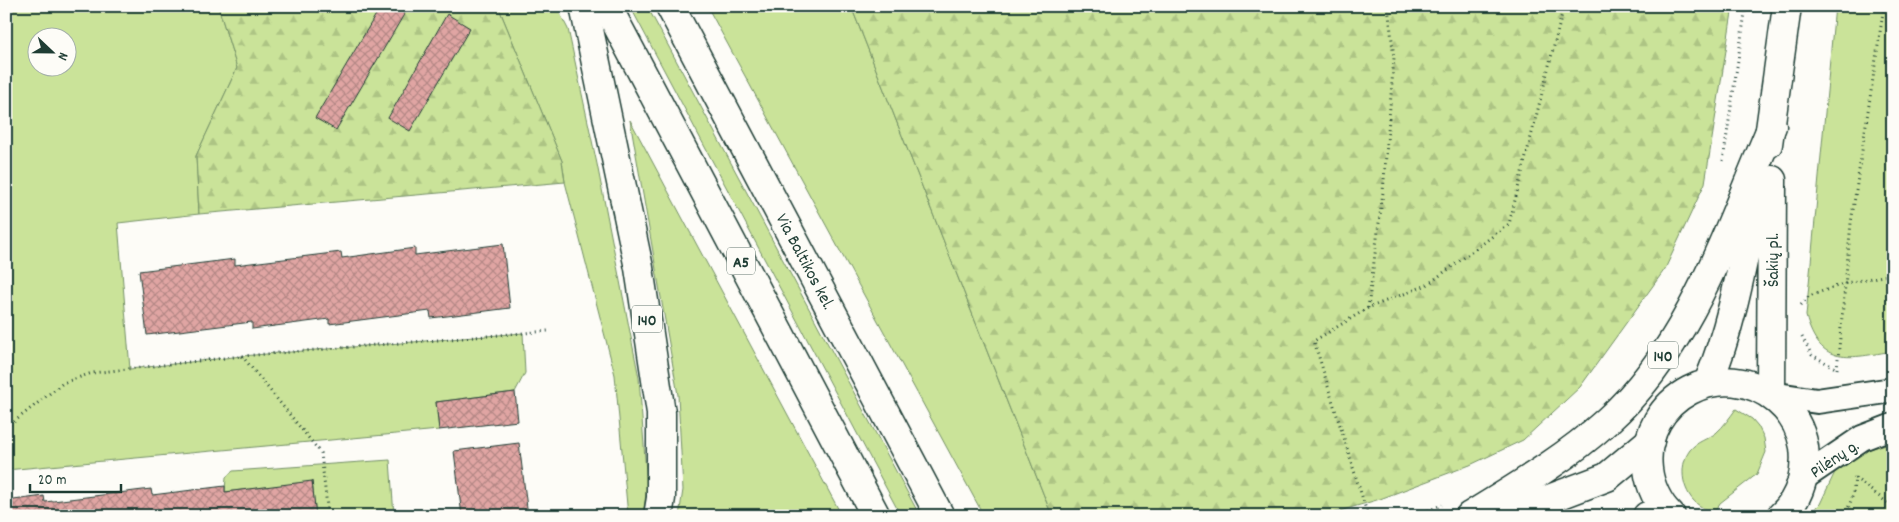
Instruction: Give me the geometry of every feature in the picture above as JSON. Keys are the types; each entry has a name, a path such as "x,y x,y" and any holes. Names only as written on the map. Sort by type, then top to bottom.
{"main road":[{"name":"140","path":"584,6 639,268 661,413 661,498 658,516"},
{"name":"A5","path":"607,6 876,516"},
{"name":"Via Baltikos kel.","path":"670,6 940,516"},
{"name":"Šakių pl.","path":"1708,383 1725,338 1733,308 1772,126 1787,6"},
{"name":"140","path":"1470,516 1540,473 1608,421 1647,379 1700,295 1772,126"},
{"name":"Šakių pl.","path":"1771,394 1772,126"},
{"path":"1662,515 1650,479 1648,460 1650,442 1656,425 1665,410 1677,398 1692,389 1708,383 1725,381 1741,382 1771,394 1785,407 1796,423 1803,440 1805,459 1803,478 1796,496 1781,516"},
{"path":"1504,516 1607,477 1650,442"}],"street":[{"path":"1771,394 1817,402 1893,390"},
{"name":"Pilėnų g.","path":"1803,478 1862,438 1893,426"}],"path":[{"path":"1368,308 1383,192 1394,58 1388,6"},
{"path":"1368,516 1314,341 1368,308 1427,285 1508,224 1564,6"},
{"path":"1722,171 1746,6"},
{"path":"1837,369 1851,223 1884,6"},
{"path":"1809,296 1846,283 1893,274"},
{"path":"6,428 63,383 92,373 242,356 548,331"},
{"path":"1800,333 1812,355 1837,369 1844,370"},
{"path":"242,356 321,453 328,516"},
{"path":"1844,516 1849,508 1854,490 1856,469"},
{"path":"1855,478 1893,508"}],"green space":[{"path":"6,6 218,6 237,68 196,156 199,214 118,223 130,369 242,356 523,333 525,373 515,392 436,402 439,430 6,470"},
{"path":"218,6 498,6 562,161 565,182 199,214 196,156 237,68"},
{"path":"498,6 556,6 568,29 597,164 639,378 647,486 643,516 628,516 615,375 565,182 562,161"},
{"path":"630,6 647,6 920,516 901,516"},
{"path":"707,6 851,6 1052,516 984,516"},
{"path":"851,6 1733,6 1705,183 1665,269 1580,387 1523,440 1470,465 1380,499 1323,516 1052,516"},
{"path":"1835,6 1893,6 1893,351 1850,357 1828,352 1819,344 1812,333 1806,316"},
{"path":"630,120 842,516 679,516 683,490 678,395"},
{"path":"1736,409 1752,419 1758,426 1764,438 1766,452 1757,474 1720,503 1714,513 1700,506 1689,495 1684,480 1684,464 1690,450 1716,433"},
{"path":"1893,442 1893,516 1809,516 1820,504 1842,457"},
{"path":"390,460 394,516 316,516 312,482 225,492 226,477 233,471"}],"building":[{"path":"381,6 409,6 336,130 315,118"},
{"path":"447,14 470,28 410,131 388,118"},
{"path":"503,244 510,308 431,318 430,311 329,324 329,319 252,329 252,322 147,335 139,271 235,259 235,265 341,252 342,258 415,248 415,255"},
{"path":"515,392 518,421 439,430 436,402"},
{"path":"519,443 528,516 462,516 454,451"},
{"path":"312,481 316,516 6,516 6,501 44,496 45,502 151,489 152,495 225,486 225,492"}]}
